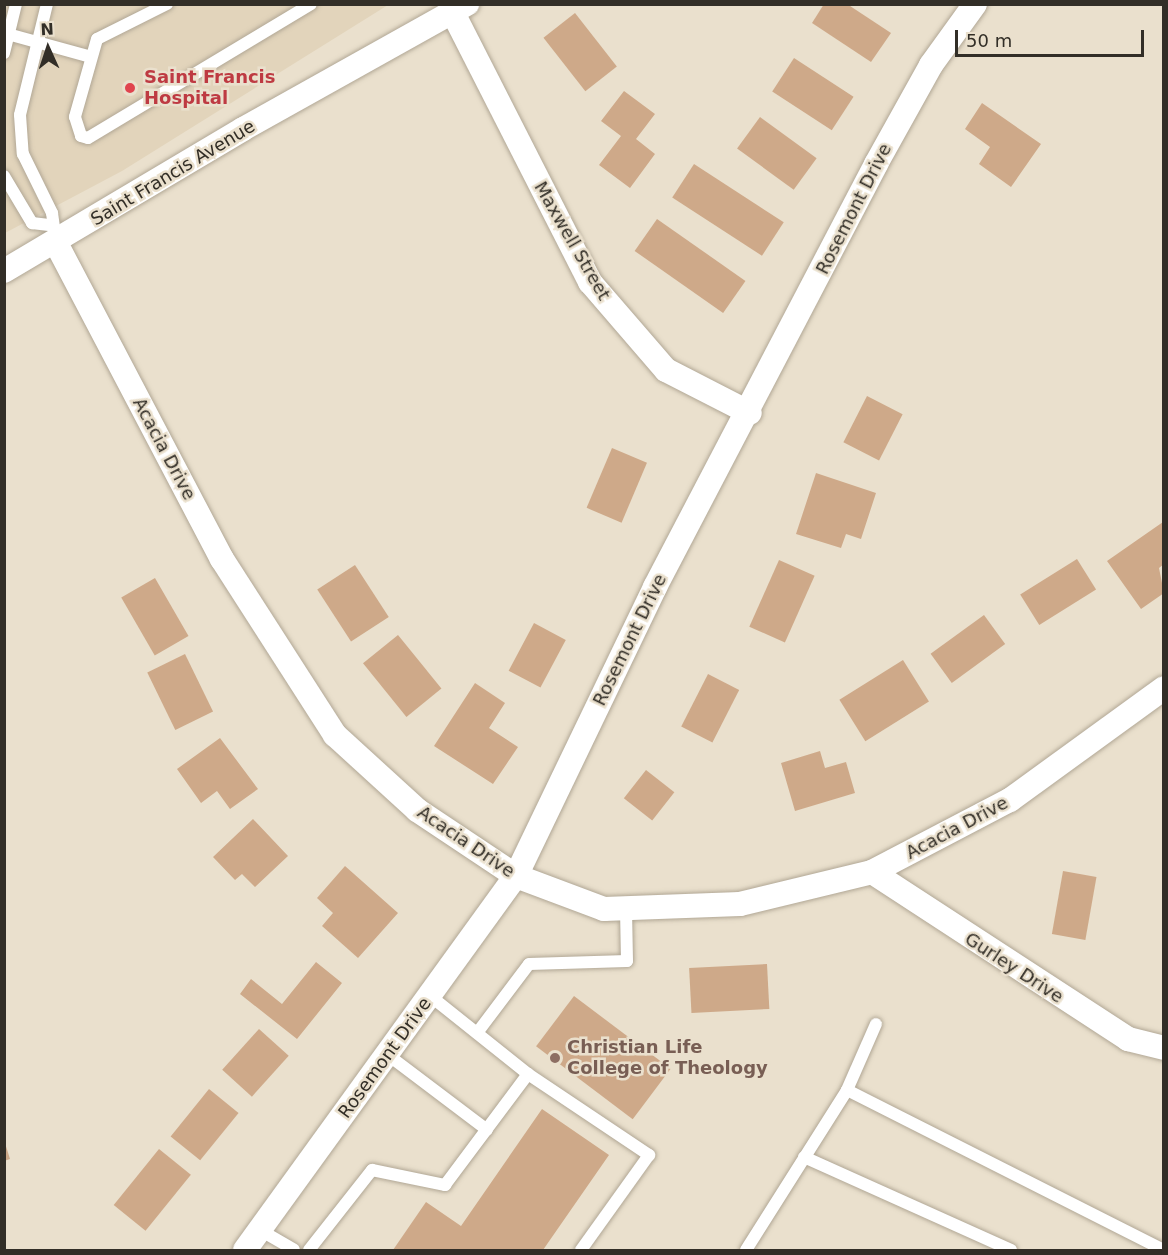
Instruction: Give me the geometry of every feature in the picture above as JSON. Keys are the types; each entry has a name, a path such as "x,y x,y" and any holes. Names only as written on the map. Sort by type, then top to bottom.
{"street":[{"name":"Rosemont Drive","path":"245,1251 516,876 655,587 750,412 876,164 931,65 975,4"},
{"name":"Maxwell Street","path":"460,10 597,292 666,370 750,412"},
{"name":"Saint Francis Avenue","path":"4,271 53,234 460,10"},
{"name":"Acacia Drive","path":"53,234 222,559 335,735 417,810 516,876 604,909 740,904 872,872 1010,800 1164,688"},
{"name":"Gurley Drive","path":"872,872 1128,1039 1164,1048"}],"lane":[{"path":"4,52 16,4"},
{"path":"47,4 20,115 23,154 52,213 53,234"},
{"path":"167,4 97,39 75,117 81,136 88,138 311,4"},
{"path":"7,34 91,57"},
{"path":"4,176 32,223 53,234"},
{"path":"477,1033 529,964 627,961 626,908"},
{"path":"429,995 528,1074 649,1155 581,1251"},
{"path":"746,1251 848,1090 876,1024"},
{"path":"388,1055 487,1130"},
{"path":"309,1251 372,1170 445,1185 528,1074"},
{"path":"848,1090 1164,1250"},
{"path":"804,1157 1011,1251"},
{"path":"260,1230 294,1251"}],"shaded area":[{"name":"Saint Francis Hospital","path":"5,5 388,5 122,171 5,233"}],"building":[{"path":"824,4 847,4 891,33 871,62 812,23"},
{"path":"575,13 617,67 585,91 543,38"},
{"path":"794,58 854,97 832,130 772,92"},
{"path":"624,91 655,114 636,139 655,154 630,188 599,165 621,136 601,121"},
{"path":"982,103 1041,144 1011,187 979,164 990,147 965,129"},
{"path":"760,117 817,158 794,190 737,149"},
{"path":"694,164 784,222 762,256 672,198"},
{"path":"657,219 745,281 723,313 635,251"},
{"path":"867,396 903,414 879,460 843,442"},
{"path":"612,448 647,463 622,523 587,508"},
{"path":"816,473 876,493 861,539 846,534 841,548 796,534"},
{"path":"1163,522 1164,564 1159,568 1164,593 1141,609 1107,561"},
{"path":"1077,559 1096,590 1039,625 1020,595"},
{"path":"779,560 815,576 785,643 749,627"},
{"path":"355,565 389,617 351,642 317,590"},
{"path":"155,578 188,636 155,656 121,598"},
{"path":"984,615 1005,644 952,683 931,654"},
{"path":"534,623 566,640 540,688 509,671"},
{"path":"398,635 441,689 406,717 363,663"},
{"path":"185,654 213,712 175,730 147,672"},
{"path":"903,660 929,702 865,741 839,700"},
{"path":"708,674 739,690 712,742 681,727"},
{"path":"475,683 505,703 489,728 518,747 493,784 434,746"},
{"path":"220,738 258,789 230,809 217,791 201,803 177,769"},
{"path":"820,751 825,768 846,762 855,793 795,811 781,763"},
{"path":"646,770 674,792 652,821 624,798"},
{"path":"253,819 288,856 255,887 242,874 235,880 213,857"},
{"path":"345,866 398,913 358,958 322,926 333,913 317,898"},
{"path":"1063,871 1096,877 1085,940 1052,934"},
{"path":"316,962 342,983 297,1039 240,994 251,979 282,1004"},
{"path":"767,964 769,1009 691,1013 689,968"},
{"path":"574,996 671,1069 633,1119 536,1046"},
{"path":"259,1029 289,1056 252,1097 222,1070"},
{"path":"209,1089 239,1113 200,1160 171,1136"},
{"path":"542,1109 609,1155 543,1250 393,1250 426,1202 461,1226"},
{"path":"4,1140 10,1159 4,1161"},
{"path":"159,1149 191,1175 146,1231 114,1205"}],"place":[{"name":"Saint Francis Hospital","path":"130,88"},
{"name":"Christian Life College of Theology","path":"555,1058"}]}
